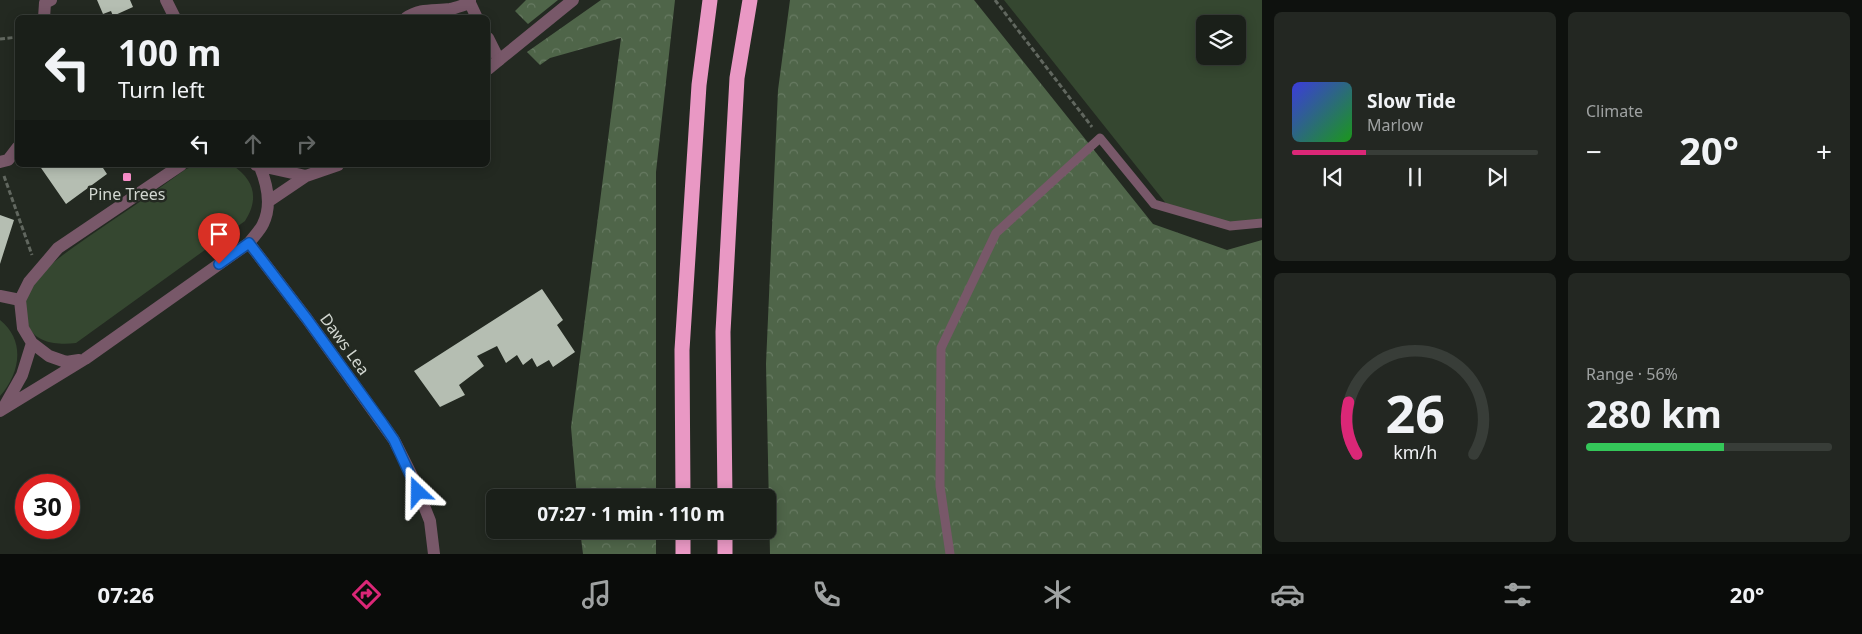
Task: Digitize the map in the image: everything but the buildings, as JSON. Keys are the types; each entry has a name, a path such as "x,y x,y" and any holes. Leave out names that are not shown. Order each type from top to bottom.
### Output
{"highway":[{"path":"682,489 682,350 698,85 710,0"},
{"path":"725,489 723,332 737,78 750,0"},
{"path":"683,539 683,554"},
{"path":"725,539 726,554"}],"street":[{"path":"44,15 45,3 51,0"},
{"path":"166,0 174,15"},
{"path":"490,67 573,0"},
{"path":"410,15 422,10 450,9 470,2 476,15"},
{"path":"490,42 499,60"},
{"path":"0,162 8,160 15,151"},
{"path":"85,359 66,362 49,356 32,344 22,328 20,300 29,282 58,248 178,167"},
{"path":"2,409 85,359 249,243 264,224 268,201 265,180 258,167"},
{"path":"263,167 306,176"},
{"path":"268,201 306,176 332,167"},
{"name":"Daws Lea","path":"249,243 323,341 394,440 413,478 430,521 434,554"},
{"path":"0,296 20,300"},
{"path":"2,409 22,375 32,344"}],"lane":[{"path":"950,554 940,486 941,348 996,233 1100,138 1154,204 1230,226 1262,223"}],"path":[{"path":"995,0 1100,138"},
{"path":"0,39 15,37"},
{"path":"3,175 38,271"}],"green space":[{"path":"526,0 558,0 528,24 515,11"},
{"path":"601,0 675,0 656,172 656,489 576,489 571,427 621,38 550,58 540,65 527,52"},
{"path":"790,0 974,0 1153,224 1227,250 1262,240 1262,554 770,554 770,539 776,539 776,489 769,489 766,364 778,90"},
{"path":"1004,0 1262,0 1262,224 1222,228 1168,206"},
{"path":"192,167 235,167 240,171 250,184 253,198 245,221 76,343 50,342 37,337 29,327 24,308 29,290 35,281 53,263 186,169"},
{"path":"0,320 14,338 17,347 17,357 12,377 0,396"},
{"path":"581,539 656,539 656,554 583,554"}],"place":[{"name":"Pine Trees","path":"127,177"}],"route":[{"path":"219,264 249,243 361,392 394,440 418,492"}]}
